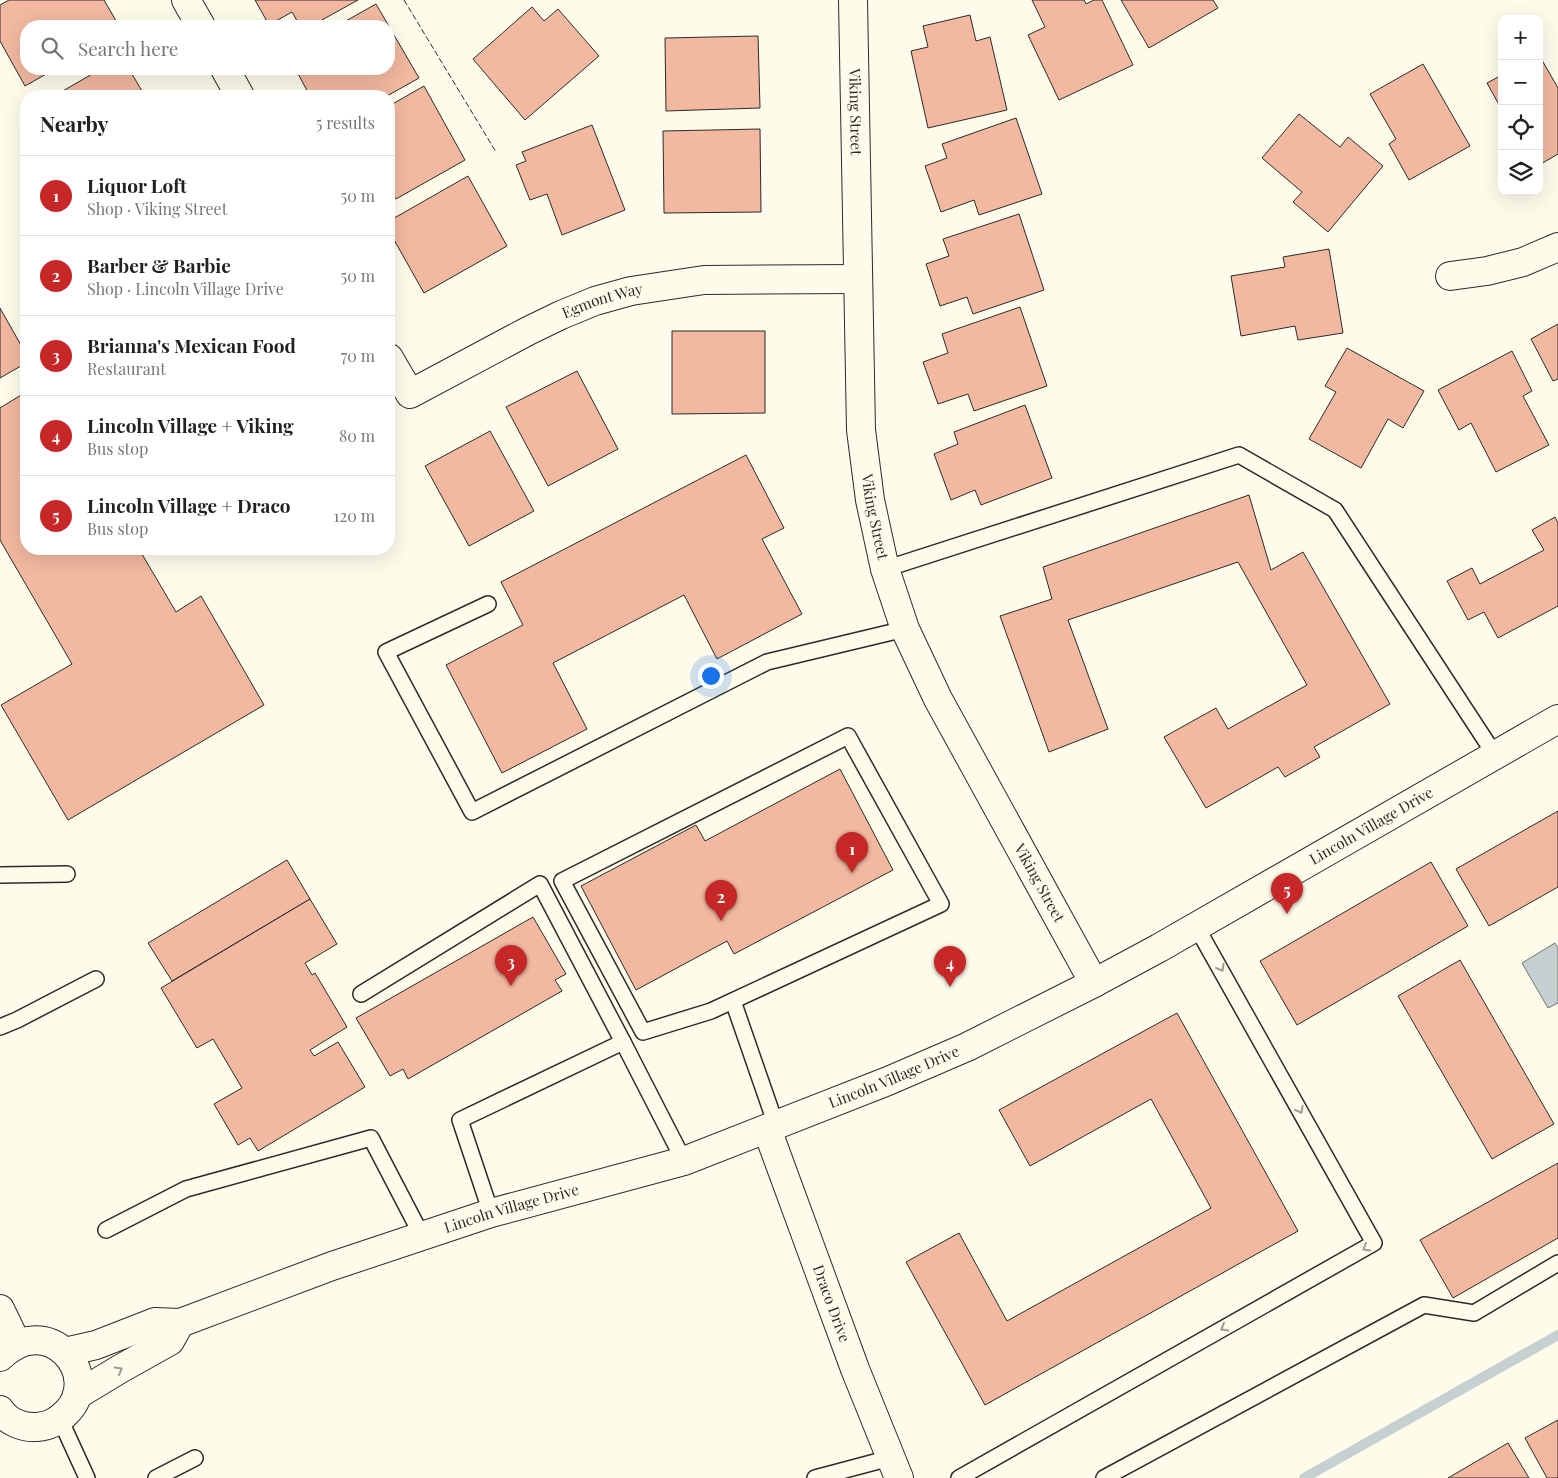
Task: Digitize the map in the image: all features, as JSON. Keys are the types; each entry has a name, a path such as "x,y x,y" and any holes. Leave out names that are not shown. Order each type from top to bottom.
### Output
{"street":[{"path":"186,0 198,20"},
{"name":"Viking Street","path":"853,0 861,430 870,500 885,569 905,629 938,699 1094,983"},
{"path":"228,75 237,90"},
{"path":"1450,276 1487,271 1523,262 1558,247"},
{"name":"Egmont Way","path":"395,368 410,394 561,315 595,301 631,291 704,280 858,279"},
{"name":"Lincoln Village Drive","path":"65,1352 96,1345 155,1322 180,1322 332,1266 491,1213 684,1160 888,1081 967,1047 1094,983 1558,719"},
{"name":"Draco Drive","path":"771,1127 855,1369 894,1468"},
{"path":"0,1309 9,1350 23,1341 38,1340 53,1344 65,1352 74,1365 78,1380 77,1395 70,1409 60,1419 46,1426 31,1428 3,1418"},
{"path":"77,1395 170,1341 180,1322"}],"lane":[{"path":"885,569 1239,455 1335,510 1495,755"},
{"path":"488,604 386,652 472,812 767,662 905,629"},
{"path":"848,736 942,904 733,1001 711,1011 643,1032 562,881 848,736"},
{"path":"0,875 67,874"},
{"path":"360,994 540,884 684,1160"},
{"path":"959,1478 1374,1243 1196,926"},
{"path":"0,1027 96,979"},
{"path":"733,1001 771,1127"},
{"path":"491,1213 460,1120 623,1042"},
{"path":"106,1230 186,1189 371,1138 422,1236"},
{"path":"1104,1478 1424,1305 1474,1313 1558,1263"},
{"path":"60,1419 87,1478"},
{"path":"156,1478 195,1458"},
{"path":"815,1478 894,1468"}],"shaded area":[{"path":"1555,943 1558,948 1558,1003 1548,1008 1522,963"}],"building":[{"path":"9,0 104,0 116,20 20,20 20,75 44,75 25,86 0,41 0,5"},
{"path":"255,0 358,0 322,20 297,20 292,12 278,20 266,20"},
{"path":"1032,0 1084,0 1086,4 1094,0 1102,0 1133,65 1059,100 1028,35 1045,27"},
{"path":"1121,0 1213,0 1218,8 1149,48"},
{"path":"376,4 385,20 348,20"},
{"path":"532,7 544,21 558,9 599,56 525,120 473,59"},
{"path":"970,15 976,41 990,37 1007,110 928,128 911,51 928,47 923,26"},
{"path":"395,36 419,78 395,92 307,90 299,75 395,75"},
{"path":"758,36 760,108 666,111 665,38"},
{"path":"1543,62 1558,88 1558,154 1543,163"},
{"path":"1423,64 1470,146 1409,180 1389,144 1396,139 1370,94"},
{"path":"91,75 133,75 141,90 64,90"},
{"path":"1498,77 1498,103 1487,83"},
{"path":"424,86 465,160 396,199 395,197 395,103"},
{"path":"1299,114 1340,147 1348,137 1383,166 1328,232 1293,202 1302,192 1262,158"},
{"path":"1016,118 1042,194 979,215 974,200 941,212 925,166 947,158 942,144"},
{"path":"592,125 625,210 562,235 547,194 530,200 516,165 526,161 522,152"},
{"path":"760,129 761,212 664,213 663,131"},
{"path":"468,176 507,246 424,293 395,242 395,218"},
{"path":"1019,214 1044,290 973,314 967,297 940,306 926,264 949,256 943,239"},
{"path":"1329,249 1343,333 1298,340 1295,326 1241,336 1231,276 1285,267 1283,257"},
{"path":"1020,307 1047,386 974,411 968,394 938,404 923,362 948,353 942,334"},
{"path":"0,308 20,343 20,366 0,378"},
{"path":"1558,324 1558,379 1553,381 1531,339"},
{"path":"672,331 765,331 765,413 672,414"},
{"path":"1347,348 1424,391 1403,428 1388,419 1361,468 1309,439 1336,392 1325,386"},
{"path":"1512,351 1532,391 1523,396 1549,445 1496,472 1471,423 1459,430 1438,390"},
{"path":"577,371 618,449 548,486 506,407"},
{"path":"20,396 20,555 143,555 176,612 201,596 264,705 68,820 1,705 72,664 0,540 0,408"},
{"path":"1025,405 1052,478 981,505 975,490 951,500 934,454 958,444 954,432"},
{"path":"490,431 534,511 469,546 425,466"},
{"path":"746,455 784,528 762,539 802,614 717,659 684,595 553,663 587,729 502,773 446,665 523,625 501,582"},
{"path":"1249,495 1271,570 1303,552 1390,704 1314,747 1320,757 1285,777 1278,767 1206,808 1164,737 1216,708 1228,729 1307,685 1238,562 1068,620 1108,729 1049,752 1000,616 1052,599 1043,567"},
{"path":"1555,517 1558,523 1558,606 1498,638 1484,612 1468,620 1447,581 1472,568 1480,584 1544,550 1532,530"},
{"path":"840,769 893,870 734,954 727,941 636,990 581,886 696,825 705,841"},
{"path":"1558,811 1558,887 1489,926 1456,869"},
{"path":"287,860 310,899 172,981 148,943"},
{"path":"1431,862 1468,926 1297,1025 1260,961"},
{"path":"310,899 337,944 305,963 312,975 315,973 347,1027 310,1050 314,1056 338,1042 365,1087 258,1151 250,1138 238,1145 214,1104 242,1088 213,1039 197,1048 161,988"},
{"path":"533,917 566,974 555,980 562,991 408,1079 403,1069 390,1076 356,1018"},
{"path":"1460,960 1554,1124 1492,1159 1398,996"},
{"path":"1177,1013 1298,1231 985,1405 906,1262 959,1233 1007,1321 1211,1208 1151,1099 1030,1166 999,1110"},
{"path":"1558,1163 1558,1238 1453,1298 1420,1240"},
{"path":"1558,1420 1558,1478 1547,1478 1525,1438"},
{"path":"1508,1443 1529,1478 1448,1478"}],"waterway":[{"path":"1304,1478 1558,1335"}],"fence":[{"path":"404,0 496,152"}],"place":[{"name":"Liquor Loft","path":"852,873"},
{"name":"Lincoln Village + Draco","path":"1287,914"},
{"name":"Barber & Barbie","path":"721,921"},
{"name":"Brianna's Mexican Food","path":"511,986"},
{"name":"Lincoln Village + Viking","path":"950,987"}]}
